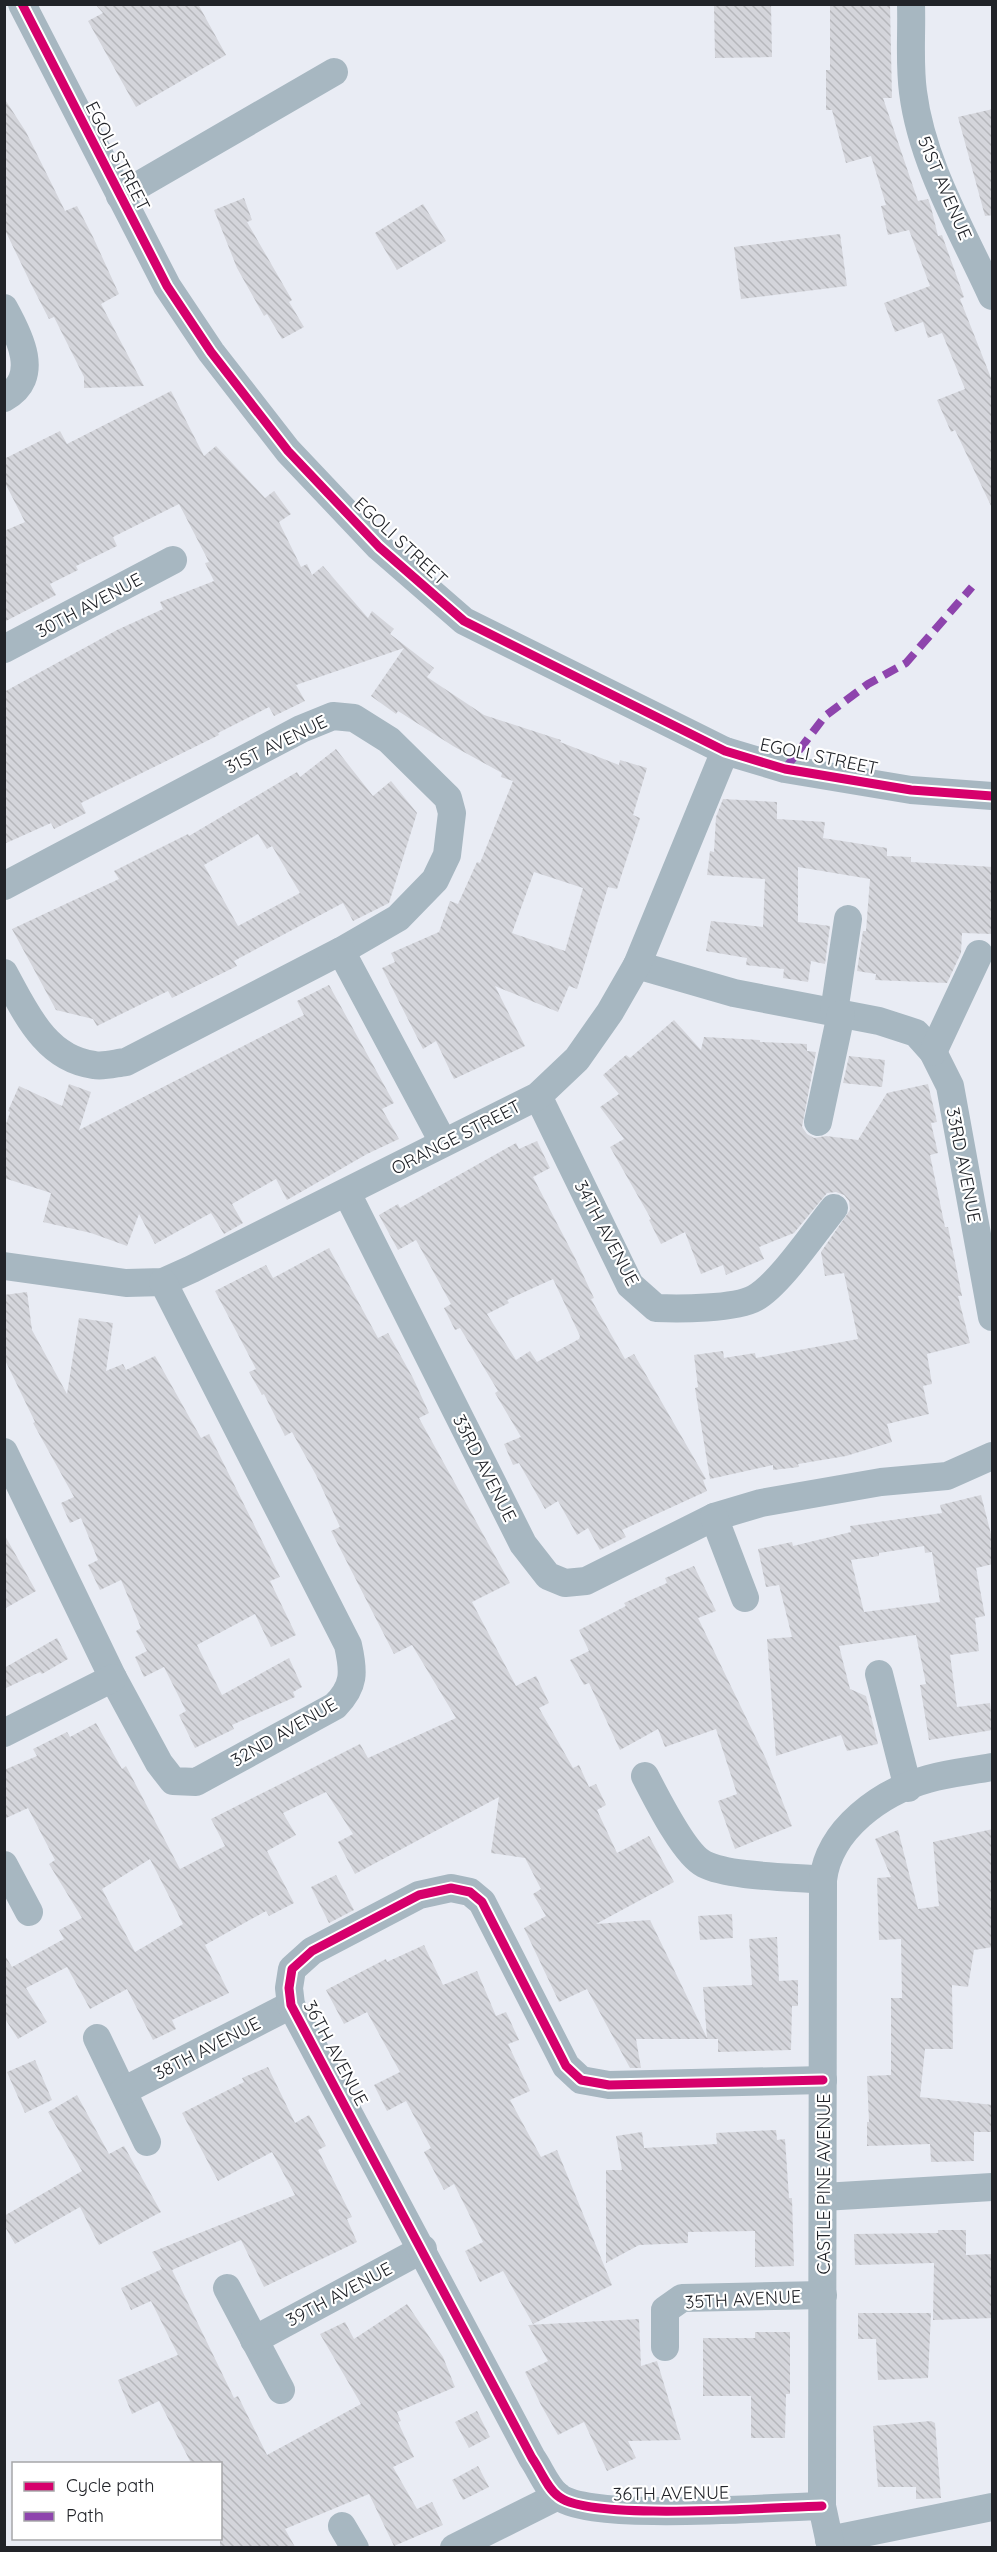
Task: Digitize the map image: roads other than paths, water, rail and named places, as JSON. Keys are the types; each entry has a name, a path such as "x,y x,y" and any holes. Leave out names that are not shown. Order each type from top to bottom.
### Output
{"street":[{"name":"EGOLI STREET","path":"22,4 167,286 211,352 288,451 378,547 464,621 725,752 785,768 911,790 993,795"},
{"name":"51ST AVENUE","path":"911,4 912,90 919,126 932,166 993,296"},
{"path":"120,195 334,72"},
{"path":"4,308 23,342 25,369 14,393 4,399"},
{"name":"30TH AVENUE","path":"4,649 172,560"},
{"name":"31ST AVENUE","path":"4,886 301,729 333,716 354,718 389,740 448,798 452,813 447,855 435,880 398,918 341,951 126,1062 94,1065 58,1053 32,1026 4,973"},
{"name":"ORANGE STREET","path":"4,1266 126,1283 163,1281 347,1193 538,1096 577,1059 610,1012 637,965 725,752"},
{"path":"818,1122 838,1013 848,919"},
{"path":"341,951 444,1142"},
{"path":"933,1052 979,954"},
{"name":"33RD AVENUE","path":"637,965 734,993 879,1021 916,1033 933,1052 950,1086 993,1317"},
{"name":"34TH AVENUE","path":"538,1096 630,1285 656,1308 693,1310 755,1299 773,1283 834,1208"},
{"name":"33RD AVENUE","path":"347,1193 523,1544 548,1576 565,1583 586,1581 714,1517 761,1503 881,1482 947,1476 991,1459 993,1456"},
{"name":"32ND AVENUE","path":"4,1452 113,1678 172,1781 195,1782 335,1706 348,1693 353,1666 348,1645 163,1281"},
{"path":"714,1517 745,1598"},
{"path":"879,1674 908,1788"},
{"path":"4,1733 113,1678"},
{"name":"CASTLE PINE AVENUE","path":"830,2544 822,2506 823,1880 825,1860 842,1834 862,1815 889,1795 927,1779 993,1767"},
{"path":"645,1776 676,1833 702,1864 725,1870 823,1880"},
{"path":"4,1865 29,1912"},
{"name":"36TH AVENUE","path":"822,2506 619,2512 580,2506 558,2496 532,2458 423,2248 291,2005 289,1988 292,1969 312,1951 419,1895 451,1888 470,1892 482,1902 566,2066 581,2080 609,2085 823,2080"},
{"name":"38TH AVENUE","path":"123,2091 291,2005"},
{"path":"97,2038 147,2142"},
{"path":"823,2197 993,2187"},
{"name":"39TH AVENUE","path":"254,2340 423,2248"},
{"path":"227,2288 281,2390"},
{"name":"35TH AVENUE","path":"665,2347 665,2310 682,2298 823,2295"},
{"path":"454,2547 558,2496"},
{"path":"830,2544 993,2507"}]}
